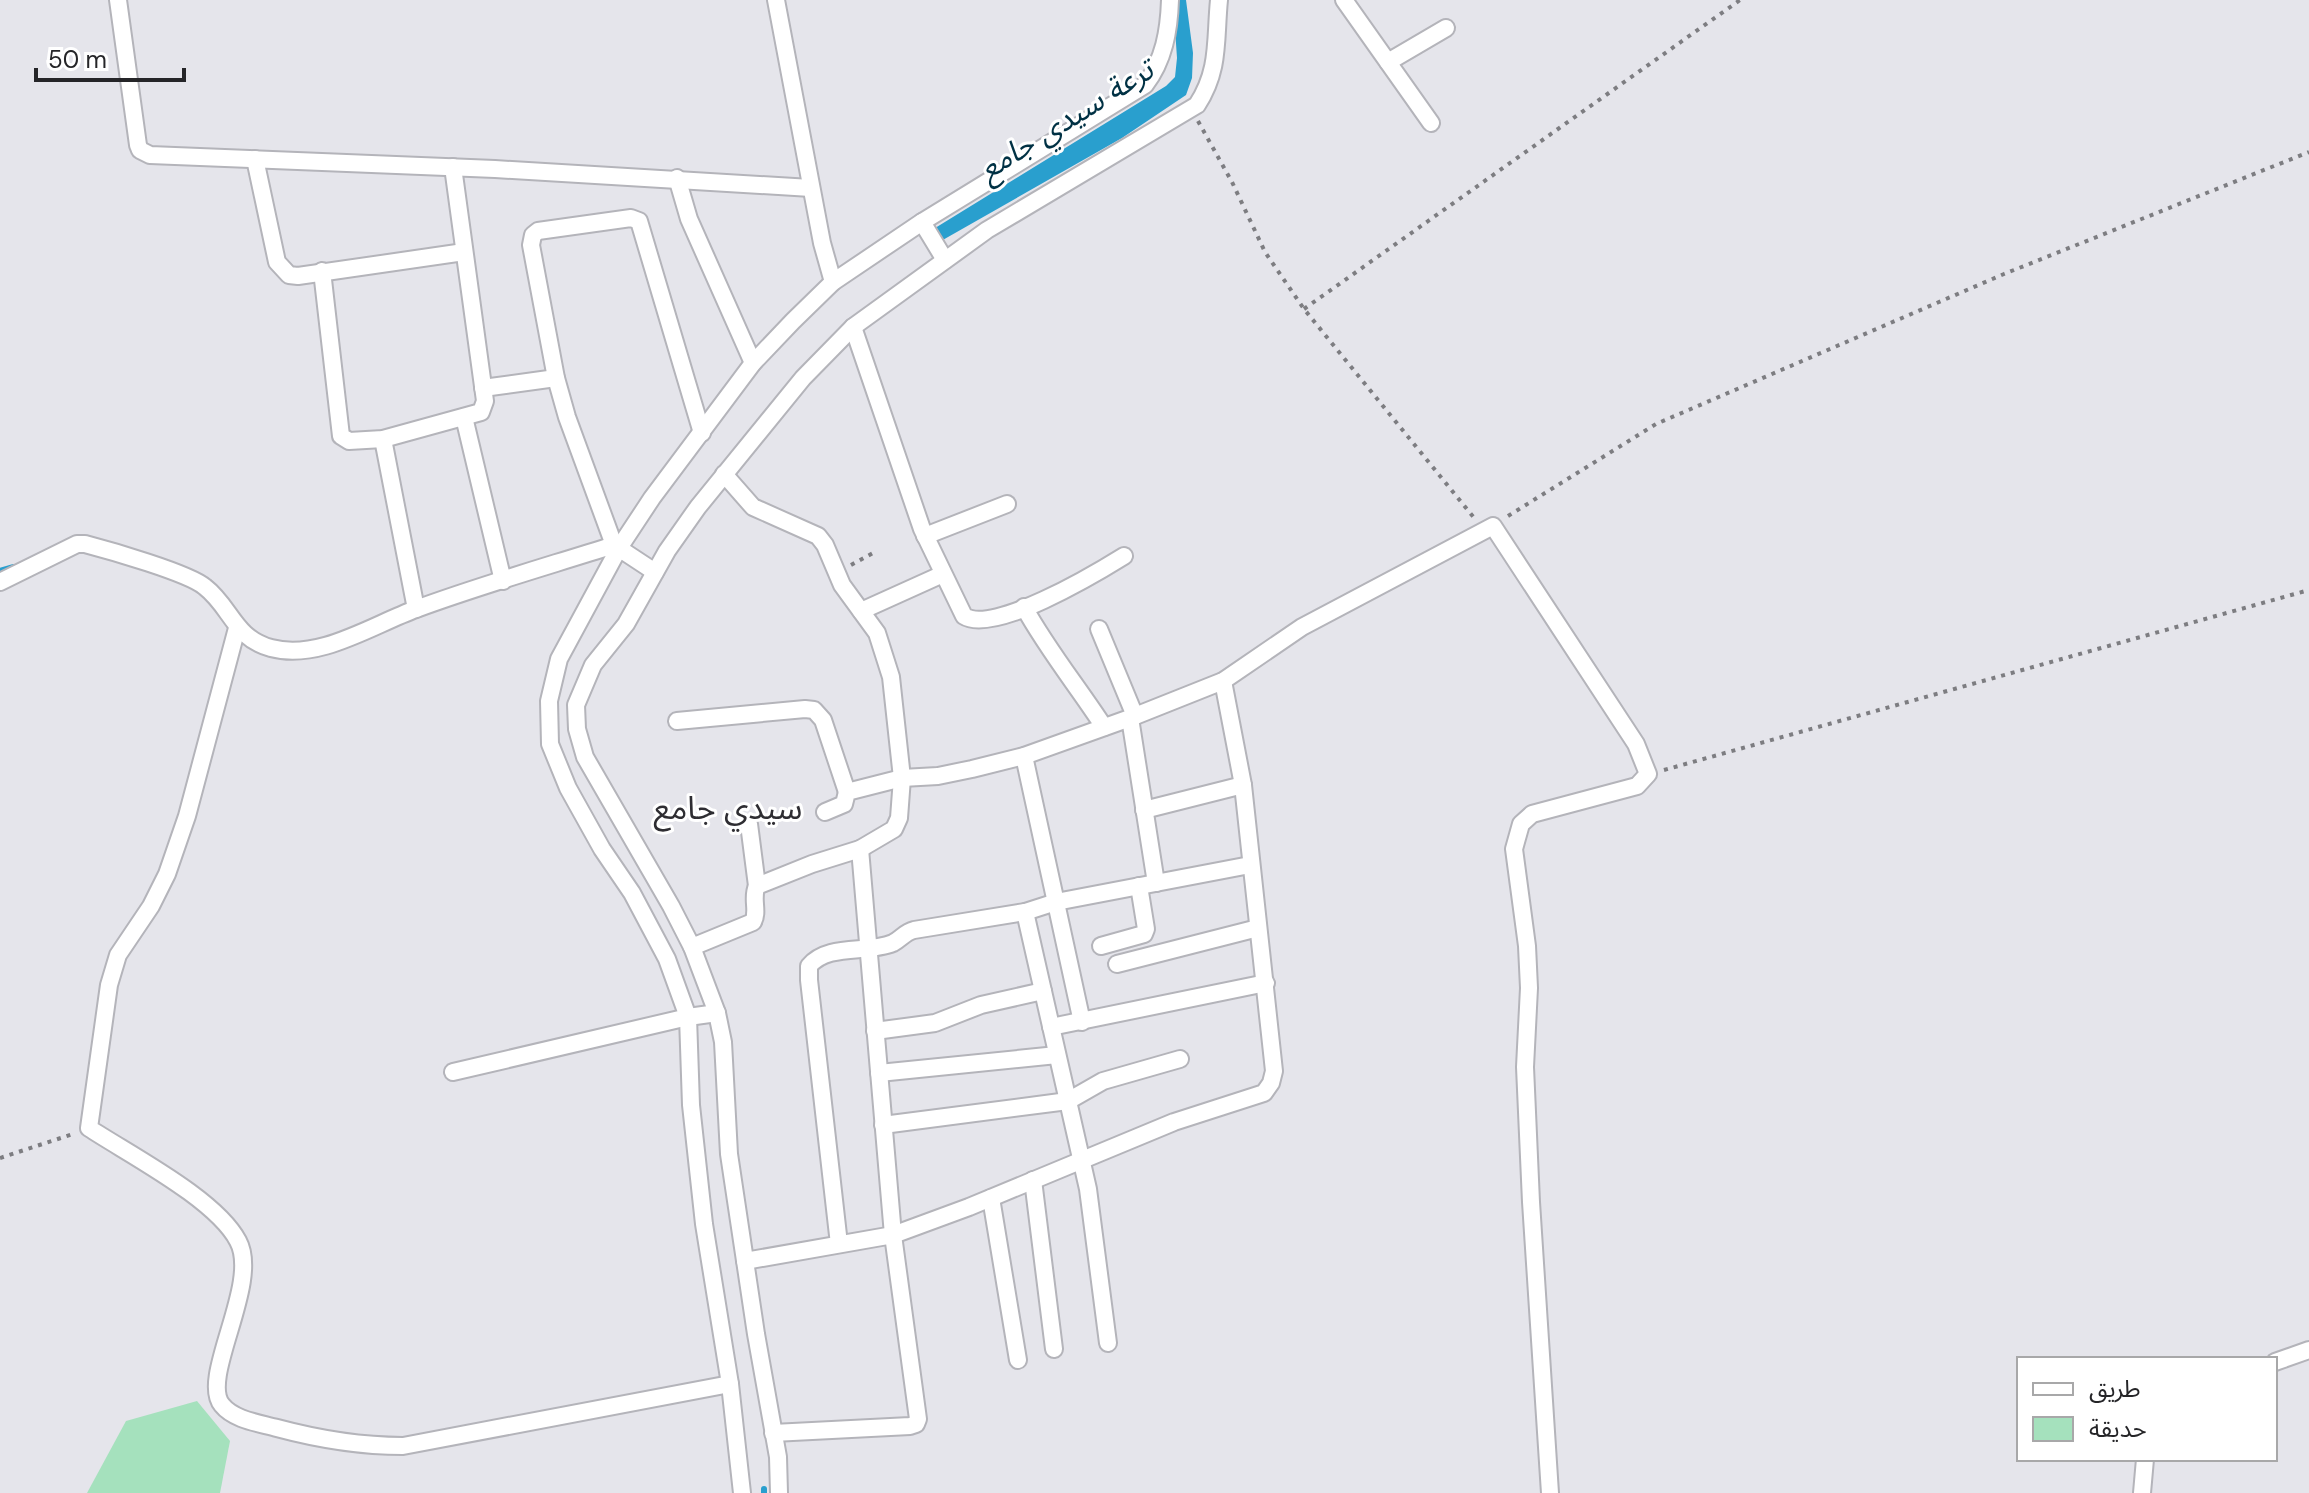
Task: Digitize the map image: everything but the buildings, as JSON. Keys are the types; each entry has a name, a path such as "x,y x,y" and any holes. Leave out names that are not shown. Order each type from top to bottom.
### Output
{"street":[{"path":"118,0 140,150 150,155 677,178 811,188"},
{"path":"776,0 811,188 833,282"},
{"path":"742,1493 730,1384 704,1224 691,1105 688,1017 667,959 632,893 602,849 568,788 550,744 549,701 559,659 616,547 753,363 833,282 922,222 1145,85 1158,64 1165,43 1170,0"},
{"path":"779,1493 778,1457 729,1154 723,1042 717,1013 692,947 671,906 585,757 577,729 576,705 593,665 626,624 667,551 724,474 803,378 853,327 987,230 1197,105 1214,70 1219,0"},
{"path":"1352,3 1431,123"},
{"path":"1388,62 1446,28"},
{"path":"255,159 277,262 289,275 464,252"},
{"path":"322,271 341,436 349,441 383,439 481,412 485,401 453,167"},
{"path":"677,178 689,219 753,363"},
{"path":"655,572 616,547 567,417 556,378 531,245 533,235 538,231 635,219 641,225 702,433"},
{"path":"922,222 945,260"},
{"path":"853,327 925,536 964,616 970,620 984,621 1024,607 1082,582 1124,556"},
{"path":"483,388 556,378"},
{"path":"464,417 503,581"},
{"path":"383,439 416,609"},
{"path":"724,474 753,507 818,536 842,585 877,633 891,677 902,778 899,818 894,829 860,849 757,886"},
{"path":"925,536 1007,504"},
{"path":"847,792 902,778 938,776 1024,756 1223,681 1302,627 1489,528 1636,744 1648,774 1637,786 1532,814 1521,824 1514,849 1527,946 1526,1097 1550,1493"},
{"path":"0,582 77,544 85,544 206,587 237,628 270,648 306,649 330,644 416,609 616,547"},
{"path":"861,611 943,574"},
{"path":"1024,607 1043,641 1055,653 1104,727"},
{"path":"237,628 187,816 167,874 151,906 118,955 112,975 89,1128 193,1196 228,1225 239,1243 244,1257 242,1285 216,1385 220,1404 230,1413 293,1432 368,1446 403,1446 730,1384"},
{"path":"1099,629 1132,717 1144,810 1148,885 1144,934 1101,946"},
{"path":"745,1261 893,1235 1174,1122 1264,1093 1274,1071 1266,983 1243,785 1223,681"},
{"path":"677,721 814,710 823,720 847,792 844,804 825,812"},
{"path":"1024,756 1082,1022"},
{"path":"1144,810 1243,785"},
{"path":"692,947 753,922 757,886 749,824"},
{"path":"773,1433 916,1424 916,1389 893,1235 860,849"},
{"path":"839,1244 809,966 814,960 832,953 893,942 914,930 1025,912 1056,902 1250,865"},
{"path":"1025,912 1082,1160 1108,1343"},
{"path":"1117,964 1258,928"},
{"path":"1051,1027 1266,983"},
{"path":"875,1031 935,1023 981,1005 1043,991"},
{"path":"453,1072 688,1017 717,1013"},
{"path":"879,1073 1057,1055"},
{"path":"883,1125 1068,1101 1103,1081 1180,1059"},
{"path":"1033,1180 1054,1349"},
{"path":"991,1198 1018,1360"},
{"path":"2277,1361 2309,1350"},
{"path":"2142,1493 2145,1461"}],"path":[{"path":"1304,309 1740,0"},
{"path":"1191,109 1232,182 1265,252 1304,309 1489,528 1656,424 2004,274 2309,152"},
{"path":"837,573 873,553"},
{"path":"1648,774 2309,590"},
{"path":"0,1158 89,1128"}],"green space":[{"path":"197,1401 230,1441 220,1493 87,1493 126,1421"}],"water":[{"path":"1173,0 1186,0 1193,53 1192,78 1186,95 1122,138 941,241 927,233 1166,86 1175,77 1177,58"}],"waterway":[{"path":"0,571 13,567"}],"district":[{"name":"سيدي جامع","path":"728,808"}],"water label":[{"name":"ترعة سيدي جامع","path":"1066,119"}]}
